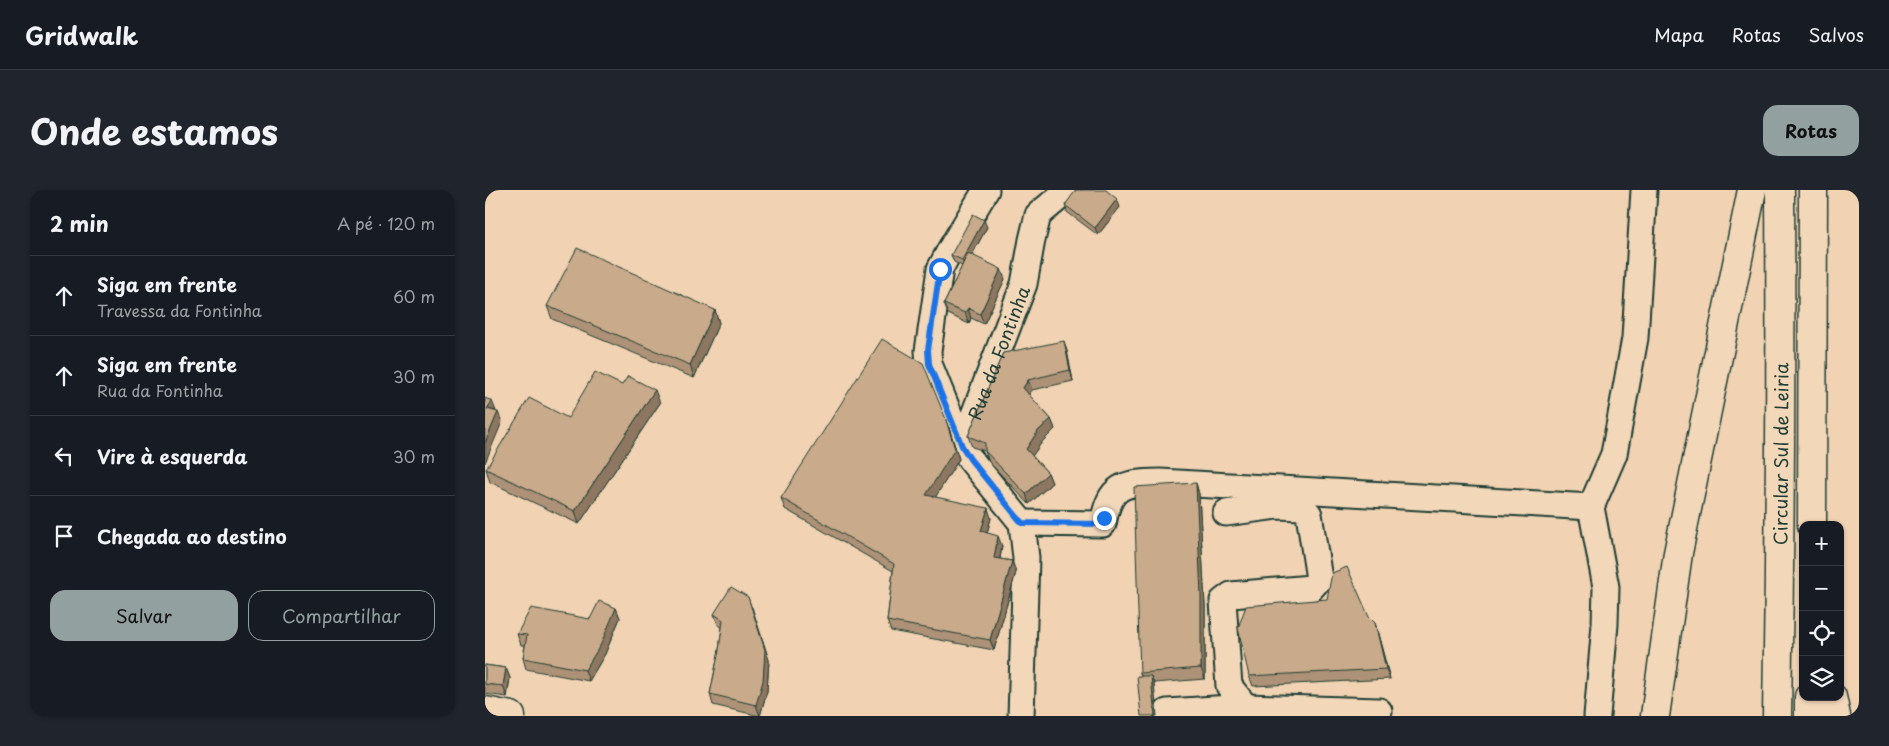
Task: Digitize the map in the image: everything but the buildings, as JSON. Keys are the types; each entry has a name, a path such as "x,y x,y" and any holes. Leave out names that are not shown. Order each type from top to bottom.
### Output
{"main road":[{"path":"1655,716 1678,553 1752,190"},
{"name":"Circular Sul de Leiria","path":"1777,716 1780,502 1780,190"},
{"path":"1812,521 1813,190"},
{"path":"1809,701 1809,716"},
{"path":"1833,701 1836,716"},
{"path":"485,711 511,716"}],"street":[{"path":"986,190 940,269 928,350 929,364 962,446 970,459 1022,523 1026,558 1021,716"},
{"name":"Rua da Fontinha","path":"962,446 1024,284 1038,215 1068,190"},
{"path":"1597,716 1605,624 1606,587 1591,507 1614,454 1632,356 1635,338 1644,190"},
{"path":"1022,523 1103,524 1107,508 1115,492 1124,486 1136,482 1591,507"},
{"path":"1226,513 1277,506 1302,507 1309,514 1319,579 1311,588 1231,595 1223,601 1229,686 1250,711"},
{"path":"1167,712 1379,712"}],"route":[{"path":"940,269 928,350 929,364 962,446 970,459 1022,523 1103,524 1104,518"}]}
